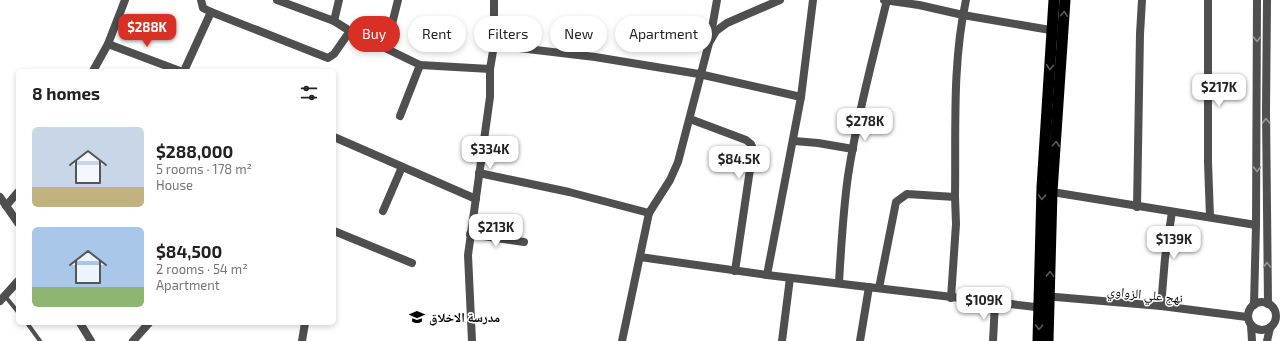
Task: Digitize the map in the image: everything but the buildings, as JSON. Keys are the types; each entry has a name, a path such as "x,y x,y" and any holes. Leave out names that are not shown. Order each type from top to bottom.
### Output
{"highway":[{"path":"1038,341 1044,308 1052,192 1058,31 1054,0"},
{"path":"1045,296 1042,187 1058,31 1065,0"},
{"path":"1044,308 1048,341"}],"street":[{"path":"94,69 108,44 124,0"},
{"path":"201,0 203,8 211,12 328,58 334,54 348,34"},
{"path":"277,0 334,21 348,30"},
{"path":"334,21 338,0"},
{"path":"394,16 398,0"},
{"path":"494,0 494,16"},
{"path":"712,27 717,0"},
{"path":"712,38 716,31 727,23 780,0"},
{"path":"767,275 779,205 794,141 813,0"},
{"path":"839,283 843,215 853,150 886,0 1058,31"},
{"path":"951,298 956,224 957,83 963,15 966,0"},
{"path":"1137,207 1142,0"},
{"path":"1208,0 1208,162 1210,217"},
{"path":"1254,305 1256,225 1257,0"},
{"path":"1268,0 1266,111 1268,304"},
{"path":"185,69 211,12"},
{"path":"108,44 175,69"},
{"path":"542,51 595,57 699,74 801,97"},
{"path":"394,52 420,64 490,69"},
{"path":"472,341 468,279 470,234 490,103 490,69 493,52"},
{"path":"622,341 649,212 670,180 678,162 690,119 699,74 706,52"},
{"path":"400,116 420,64"},
{"path":"690,119 746,140 751,144 753,149 735,271"},
{"path":"336,138 476,199"},
{"path":"794,141 818,143 853,150"},
{"path":"382,211 402,167"},
{"path":"479,173 568,192 649,212"},
{"path":"1052,192 1137,207 1256,225"},
{"path":"6,206 16,194"},
{"path":"879,288 896,202 907,194 955,196"},
{"path":"0,197 16,219"},
{"path":"1160,306 1172,212"},
{"path":"336,232 412,264"},
{"path":"470,234 524,242"},
{"path":"640,257 790,278 1044,308"},
{"path":"782,341 790,278"},
{"path":"3,298 16,283"},
{"path":"860,341 869,287"},
{"name":"نهج علي الزواوي","path":"1045,296 1160,306 1249,322"},
{"path":"1252,341 1249,310 1254,305 1264,302 1272,306 1279,314 1270,328 1267,341"},
{"path":"992,341 995,303"},
{"path":"1249,322 1260,330 1270,328"},
{"path":"81,325 91,341"},
{"path":"133,341 146,325"},
{"path":"302,341 305,325"}],"lane":[{"path":"3,298 16,310"},
{"path":"28,325 40,341"}],"place":[{"name":"مدرسة الاخلاق","path":"417,317"}]}
